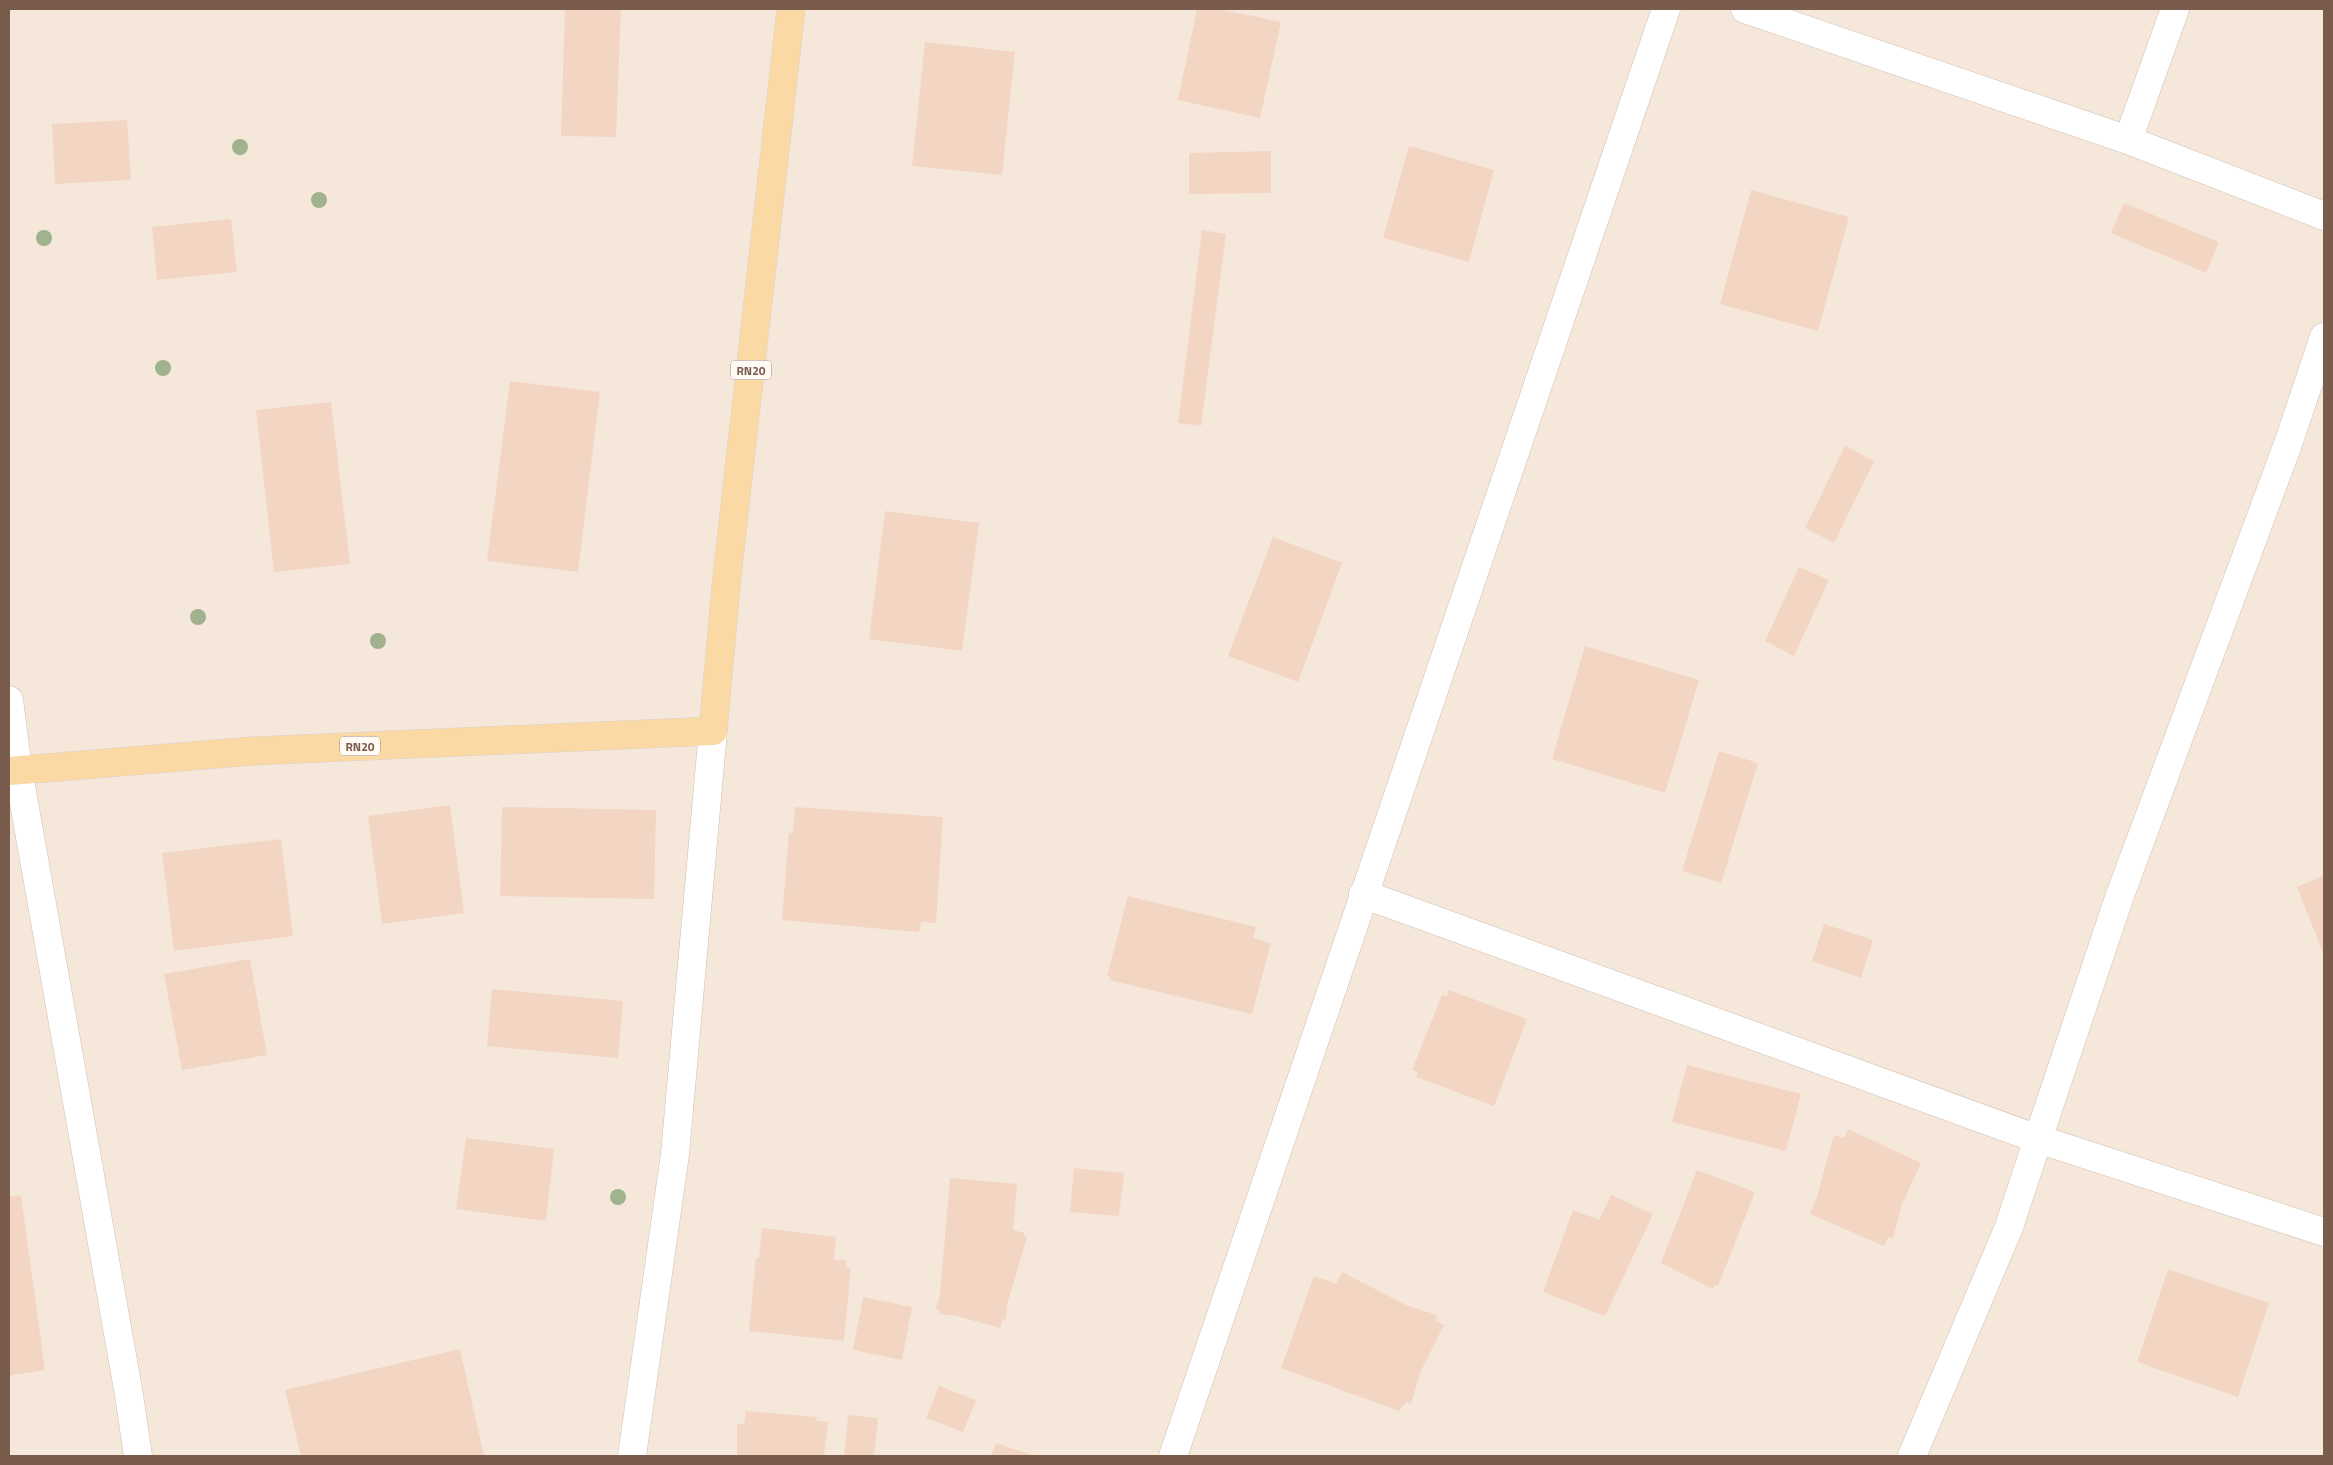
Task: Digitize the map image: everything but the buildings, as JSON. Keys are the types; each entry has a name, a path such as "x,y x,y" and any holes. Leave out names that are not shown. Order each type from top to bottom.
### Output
{"main road":[{"name":"RN20","path":"13,770 253,751 713,731 727,576 791,9"}],"street":[{"path":"1173,1456 1666,9"},
{"path":"1745,9 2128,140 2324,216"},
{"path":"2128,140 2175,9"},
{"path":"1912,1456 2009,1227 2119,898 2284,454 2324,337"},
{"path":"9,700 13,770 129,1395 138,1456"},
{"path":"632,1456 675,1154 713,731"},
{"path":"1363,894 2038,1139 2324,1232"}],"shaded area":[{"path":"9,9 2324,9 2324,1456 9,1456"}]}
